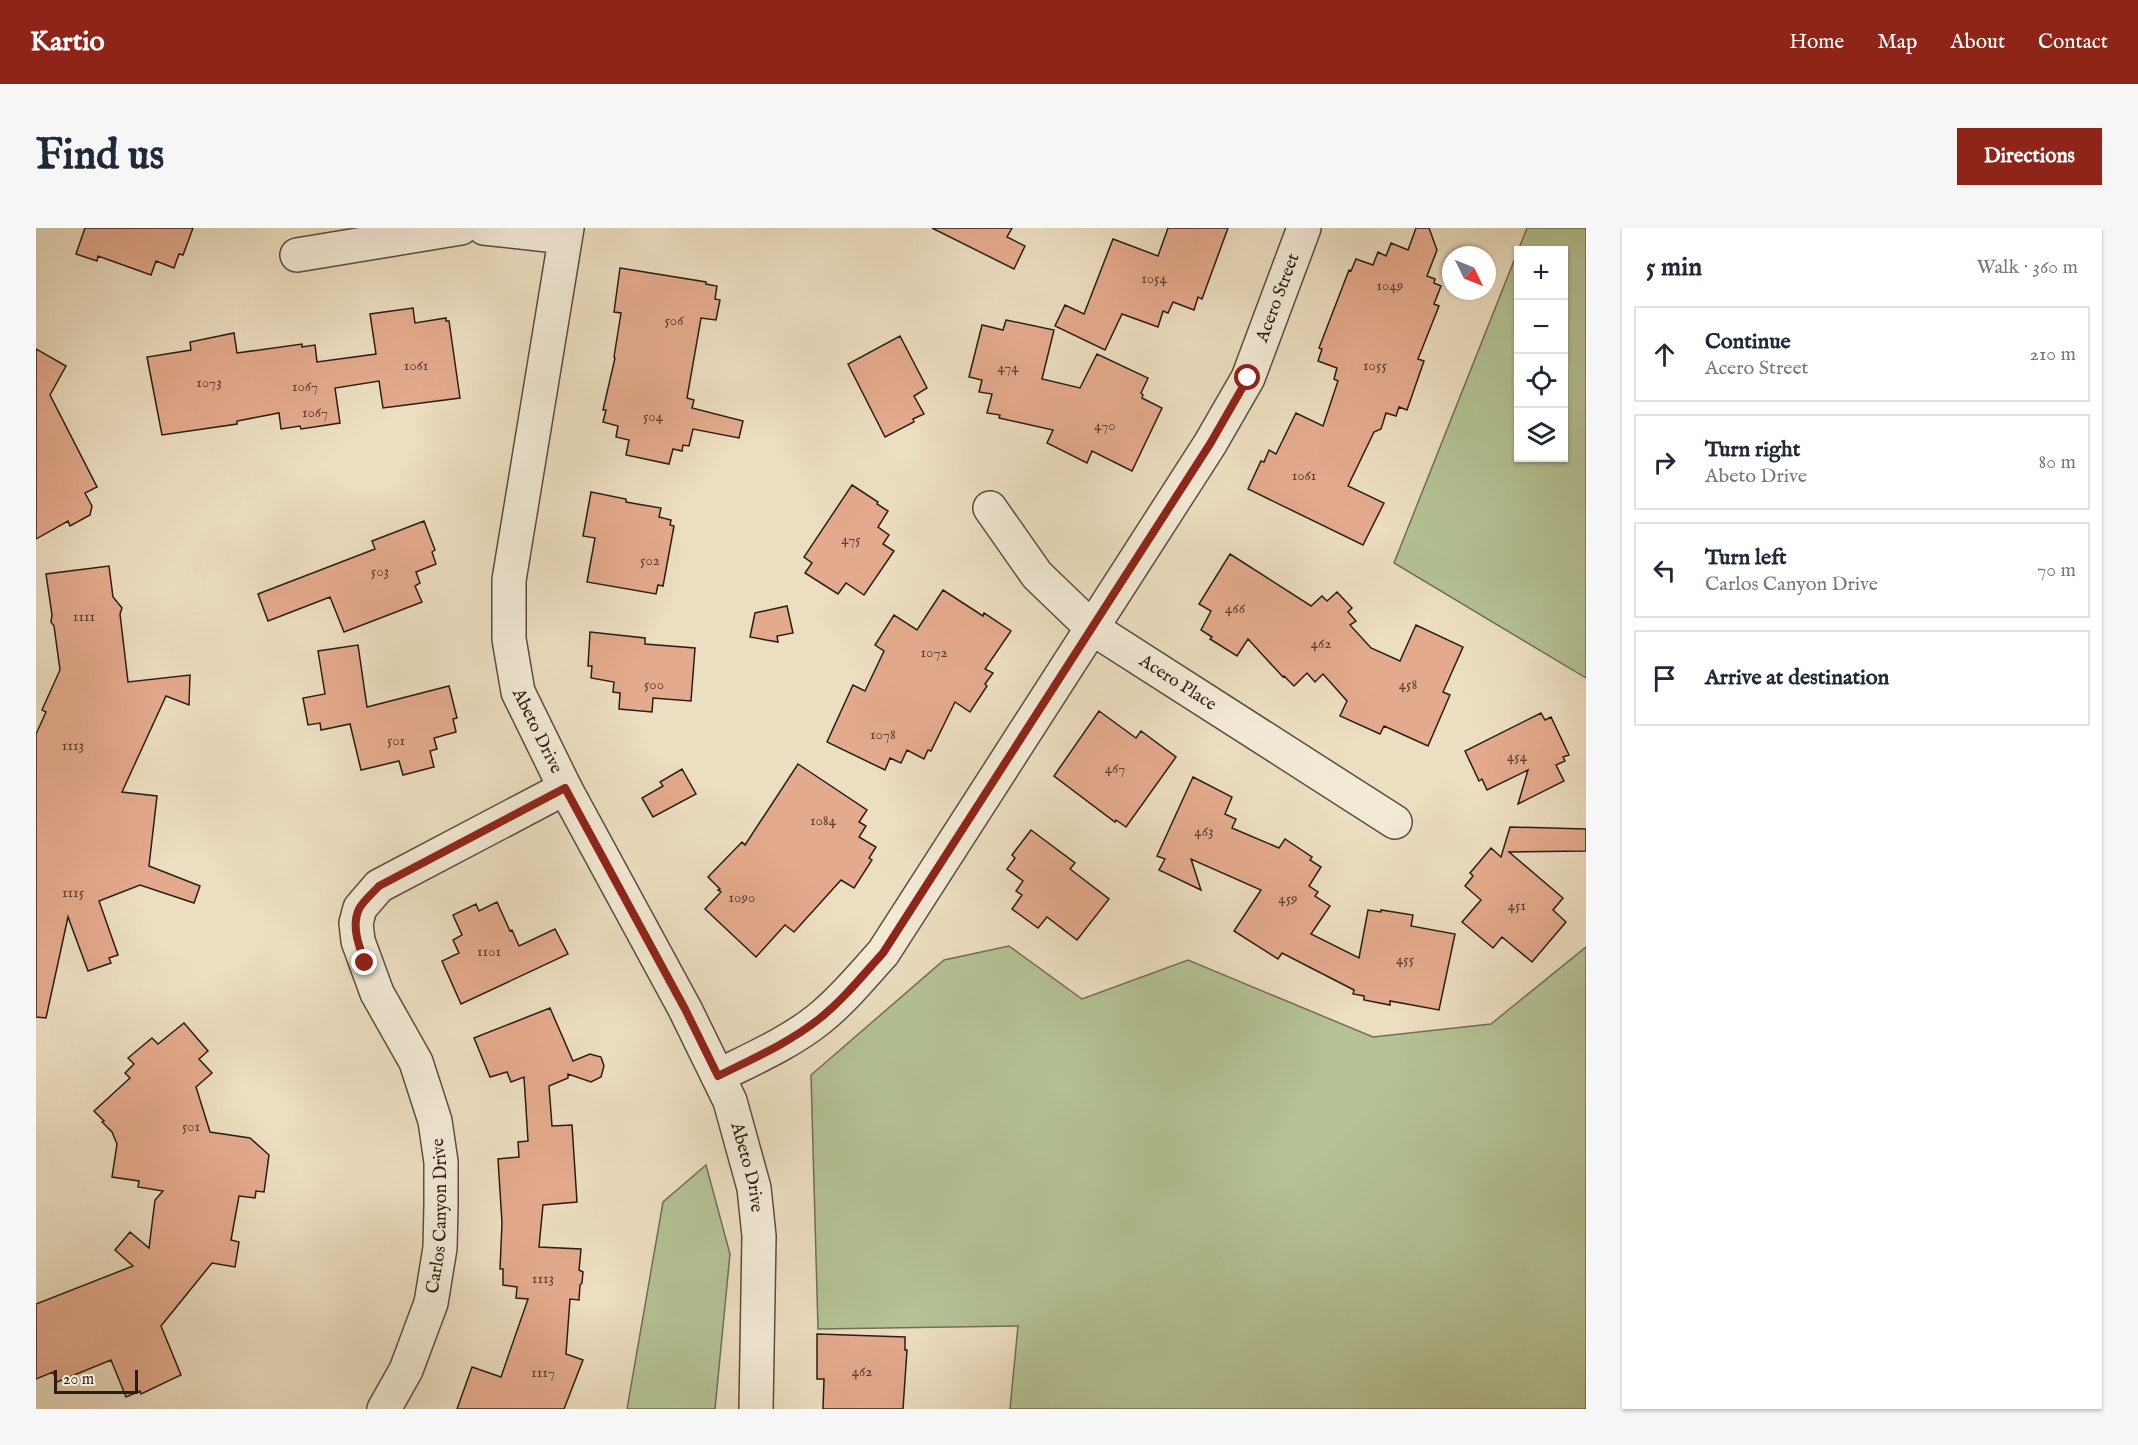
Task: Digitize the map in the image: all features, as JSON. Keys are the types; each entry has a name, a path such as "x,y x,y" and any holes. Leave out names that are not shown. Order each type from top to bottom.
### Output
{"street":[{"path":"297,255 461,228"},
{"path":"484,228 566,232"},
{"name":"Acero Street","path":"718,1076 790,1039 818,1020 847,995 883,953 1210,444 1248,378 1304,228"},
{"name":"Abeto Drive","path":"566,232 509,580 509,639 519,692 565,788 685,1009 730,1101 754,1188 759,1236 756,1409"},
{"name":"Acero Place","path":"990,508 1037,575 1092,628 1395,822"},
{"name":"Carlos Canyon Drive","path":"384,1409 406,1370 431,1303 440,1248 441,1162 435,1121 416,1062 377,993 358,941 356,923 360,909 379,886 565,788"}],"green space":[{"path":"1527,228 1586,228 1586,678 1394,563 1514,261 1514,462 1568,462 1568,246 1520,246"},
{"path":"1009,946 1082,999 1188,960 1373,1037 1491,1024 1586,947 1586,1409 1010,1409 1018,1326 818,1329 811,1075 944,960"},
{"path":"706,1165 730,1254 715,1409 627,1409 663,1202"}],"building":[{"path":"85,228 193,228 183,255 179,254 174,268 156,261 151,275 98,256 97,261 76,254"},
{"path":"932,228 1012,228 1007,237 1025,246 1014,269"},
{"path":"1168,228 1228,228 1202,299 1198,297 1194,310 1173,302 1168,313 1163,311 1158,327 1122,314 1105,350 1055,326 1065,305 1084,314 1113,239 1158,256"},
{"path":"1416,228 1429,228 1437,250 1427,276 1435,279 1434,283 1441,286 1434,304 1439,306 1418,359 1424,361 1407,410 1399,407 1396,416 1386,413 1381,429 1374,432 1348,486 1384,503 1363,545 1248,489 1261,461 1264,462 1269,450 1276,454 1296,413 1323,426 1338,381 1334,379 1337,368 1318,361 1322,349 1319,348 1349,270 1351,271 1356,259 1373,265 1378,252 1386,256 1391,243 1408,250"},
{"path":"620,268 706,282 706,284 717,286 715,299 720,300 716,320 701,318 687,398 694,400 692,408 743,421 739,438 693,429 689,446 683,445 682,451 673,449 669,464 626,455 629,440 616,437 618,426 603,422 606,410 603,410 615,358 621,313 614,312"},
{"path":"413,308 415,323 446,318 446,321 449,321 460,398 383,408 379,381 335,388 340,423 301,429 300,426 281,429 279,413 237,421 237,424 162,435 147,357 191,350 190,342 234,333 237,353 302,344 302,347 315,345 317,362 376,354 370,314"},
{"path":"1006,320 1054,330 1042,379 1080,388 1097,354 1148,378 1141,393 1142,398 1162,408 1132,471 1092,451 1087,463 1047,443 1053,430 999,418 1000,415 987,413 992,394 979,392 982,380 969,377 982,325 1003,330"},
{"path":"900,336 927,388 914,396 924,414 913,419 914,422 885,437 848,364"},
{"path":"36,349 66,366 50,395 97,487 85,493 92,506 90,515 70,526 68,521 36,539"},
{"path":"852,485 888,511 878,527 889,535 883,544 894,551 864,595 846,583 838,594 805,573 812,563 804,557"},
{"path":"591,492 626,499 626,502 661,508 659,517 671,520 670,525 674,526 663,586 658,585 656,594 587,582 595,538 583,536"},
{"path":"424,521 435,550 432,552 436,564 416,572 420,583 415,586 422,602 344,632 330,597 268,621 258,594 375,549 372,541"},
{"path":"1230,554 1311,606 1322,596 1327,601 1337,592 1352,608 1348,612 1356,621 1350,625 1371,648 1400,661 1416,625 1463,647 1443,692 1450,695 1428,746 1384,726 1380,734 1340,716 1347,701 1323,674 1315,682 1307,673 1294,686 1248,639 1237,656 1210,639 1212,637 1201,630 1211,611 1199,604"},
{"path":"109,566 113,597 122,608 120,614 128,682 190,675 189,705 166,696 122,792 157,796 149,866 200,886 194,903 140,885 99,901 118,955 109,958 111,963 88,971 68,917 46,1018 36,1017 36,734 46,712 42,710 60,670 54,626 51,622 46,574"},
{"path":"943,590 1011,631 985,669 993,673 970,712 955,702 931,751 928,750 924,759 907,750 901,763 890,758 885,770 827,742 853,685 865,691 884,651 875,645 894,615 917,630"},
{"path":"787,606 793,633 777,636 778,642 750,637 755,613"},
{"path":"590,632 645,638 645,644 695,648 691,701 653,698 652,712 619,709 620,693 613,692 614,682 591,678 592,666 588,666"},
{"path":"358,645 367,707 449,686 457,718 453,719 456,732 434,738 437,749 430,751 434,767 403,775 399,761 361,770 350,724 321,730 320,723 308,725 303,698 325,694 318,651"},
{"path":"1099,711 1136,738 1141,731 1176,757 1126,827 1116,820 1115,822 1054,776"},
{"path":"1541,713 1545,720 1551,717 1569,755 1563,757 1565,761 1556,765 1564,781 1518,804 1528,770 1487,790 1482,779 1479,781 1465,751"},
{"path":"798,764 867,810 859,822 866,826 859,837 876,847 869,858 872,860 854,888 841,880 794,932 785,925 756,957 705,909 721,892 708,877 742,842 745,845"},
{"path":"682,769 696,794 653,817 642,798 663,786 660,782"},
{"path":"1193,777 1232,797 1225,814 1236,819 1232,828 1279,848 1285,839 1312,857 1310,860 1321,867 1309,886 1318,892 1315,896 1330,906 1311,934 1359,958 1368,910 1381,912 1381,910 1413,915 1411,926 1455,934 1439,1010 1390,1001 1390,1005 1364,1000 1364,996 1353,994 1354,990 1282,953 1278,959 1234,931 1261,890 1191,859 1201,890 1159,870 1165,859 1157,856"},
{"path":"1510,827 1586,829 1586,851 1509,852 1563,898 1553,910 1566,922 1532,962 1502,937 1493,948 1462,922 1481,900 1465,886 1473,876 1470,873 1491,848 1501,857"},
{"path":"1031,830 1075,863 1070,869 1109,899 1077,940 1047,917 1038,928 1012,909 1022,895 1016,891 1023,881 1007,869 1015,858 1012,855"},
{"path":"497,902 519,946 555,929 568,954 461,1004 442,961 459,953 453,940 462,935 453,915 476,904 479,911"},
{"path":"550,1008 573,1061 590,1054 601,1057 604,1066 601,1077 591,1082 568,1074 568,1078 549,1086 552,1126 572,1125 577,1202 543,1205 539,1247 581,1249 579,1270 583,1272 582,1283 579,1300 570,1299 566,1354 583,1360 564,1409 457,1409 472,1367 501,1377 528,1299 516,1298 517,1287 503,1285 503,1269 500,1269 502,1223 498,1159 519,1157 518,1142 528,1141 524,1077 511,1082 507,1072 490,1077 474,1038"},
{"path":"184,1023 208,1051 199,1059 212,1073 196,1087 210,1132 250,1138 269,1155 264,1192 256,1191 255,1198 239,1196 231,1240 239,1242 235,1267 212,1263 161,1326 181,1375 141,1394 140,1391 126,1397 111,1360 57,1382 53,1372 36,1379 36,1304 133,1266 115,1250 130,1232 149,1248 155,1200 163,1191 138,1187 139,1181 112,1177 117,1144 112,1132 94,1111 130,1078 125,1073 134,1064 128,1058 152,1038 158,1044"},
{"path":"817,1334 905,1337 905,1350 907,1350 903,1409 823,1409 824,1379 817,1379"}],"route":[{"path":"365,963 358,941 356,923 360,909 379,886 425,864 565,788 685,1009 718,1076 790,1039 818,1020 847,995 883,953 1210,444 1248,378"}]}
